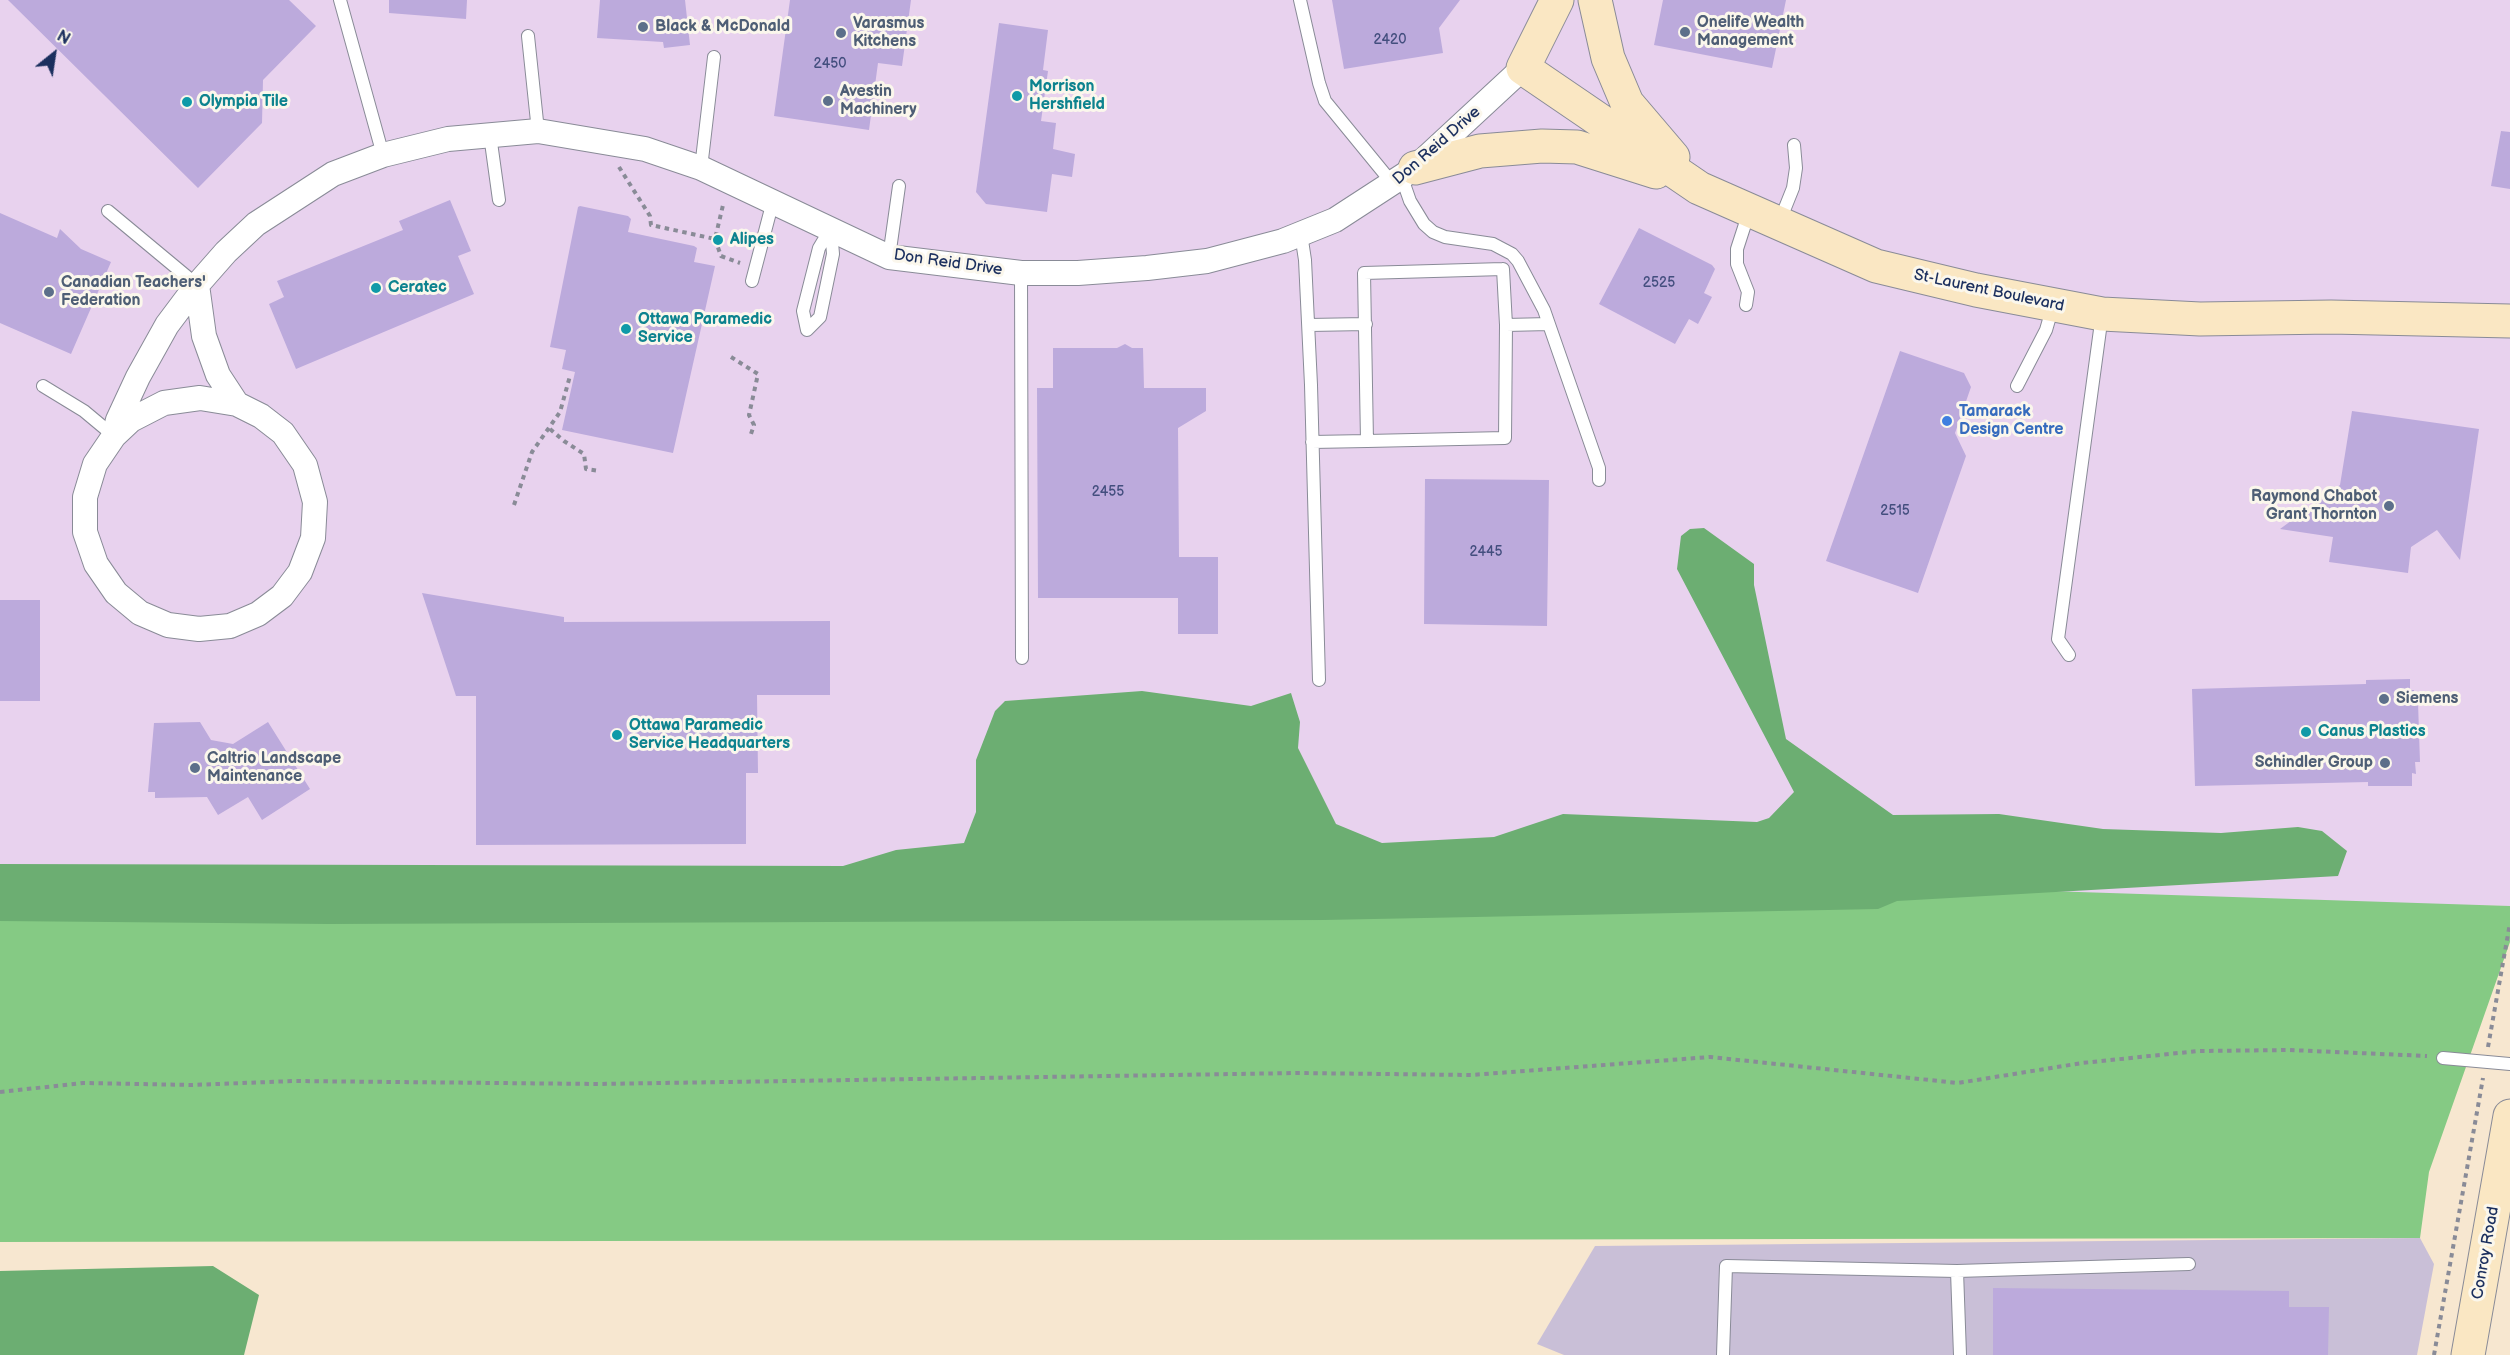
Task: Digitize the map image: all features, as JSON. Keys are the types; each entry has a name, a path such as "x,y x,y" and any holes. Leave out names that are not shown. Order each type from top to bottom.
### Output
{"street":[{"name":"Don Reid Drive","path":"114,436 118,420 138,377 167,324 226,252 272,214 333,174 383,155 448,139 538,131 645,149 701,168 889,257 1020,273 1078,273 1207,261 1283,241 1335,220 1404,177 1522,68 1557,0"},
{"path":"1595,0 1608,57 1627,103 1699,188"},
{"name":"St-Laurent Boulevard","path":"1522,68 1699,188 1876,266 1976,290 2102,314 2200,319 2331,317 2510,321"},
{"path":"1404,177 1480,151 1542,146 1577,147 1699,188"},
{"name":"Don Reid Drive","path":"197,285 204,336 218,375 237,404"},
{"name":"Don Reid Drive","path":"200,398 237,404 261,416 283,433 305,465 315,501 313,538 300,572 282,596 258,614 230,626 199,629 168,625 140,612 116,593 96,564 85,532 85,497 95,464 114,436 131,420 164,404 200,398"},
{"name":"Conroy Road","path":"2468,1355 2510,1116"}],"lane":[{"path":"340,0 383,155"},
{"path":"1300,0 1325,101 1404,177 1410,201 1424,224 1432,232 1445,237 1493,244 1512,254 1550,324 1599,468 1599,480"},
{"path":"528,36 538,131"},
{"path":"701,168 714,57"},
{"path":"490,135 499,200"},
{"path":"1779,224 1793,188 1797,168 1794,145"},
{"path":"889,257 899,186"},
{"path":"752,282 773,201"},
{"path":"108,211 197,285"},
{"path":"1746,305 1748,292 1737,264 1737,249 1749,211"},
{"path":"831,228 833,254 820,317 807,330 803,311 819,248 831,228"},
{"path":"1300,234 1305,260 1309,325 1319,680"},
{"path":"1312,442 1367,441 1505,438 1506,325 1503,269 1364,273 1367,441"},
{"path":"1020,273 1022,658"},
{"path":"2017,386 2046,330 2053,305"},
{"path":"2070,655 2058,639 2102,314"},
{"path":"1309,325 1365,324"},
{"path":"1506,325 1550,324"},
{"path":"43,386 84,411 114,436"},
{"path":"2443,1058 2510,1064"},
{"path":"1723,1355 1726,1266 1957,1271 2189,1264"},
{"path":"1957,1271 1960,1355"}],"path":[{"path":"619,166 650,216 651,225 715,239"},
{"path":"723,205 715,239 721,256 756,267"},
{"path":"731,357 758,374 749,415 754,425 750,437"},
{"path":"514,505 532,452 560,412 570,376"},
{"path":"550,429 584,454 586,470 600,471"},
{"path":"2434,1355 2510,923"},
{"path":"0,1092 83,1083 192,1085 294,1081 598,1084 1298,1073 1471,1075 1710,1057 1958,1083 2082,1063 2198,1051 2302,1051 2406,1054 2443,1058"}],"shaded area":[{"path":"0,0 2510,0 2510,906 0,873"},
{"path":"2420,1238 2434,1264 2417,1355 1564,1355 1537,1344 1595,1246"}],"green space":[{"path":"1704,528 1754,564 1754,585 1786,739 1893,815 1999,814 2103,829 2221,833 2298,827 2322,831 2347,851 2338,876 1897,901 1878,909 1323,920 329,924 0,921 0,864 843,866 896,850 964,843 976,812 976,760 995,711 1005,701 1142,691 1251,706 1291,693 1300,722 1298,748 1336,824 1382,843 1494,837 1563,814 1757,822 1769,818 1794,792 1677,569 1681,536 1690,529"},
{"path":"1370,869 2510,906 2510,942 2429,1172 2420,1238 0,1242 0,874"},
{"path":"213,1266 259,1295 244,1355 0,1355 0,1271"}],"building":[{"name":"Olympia Tile","path":"8,0 289,0 316,26 263,80 262,123 198,188"},
{"path":"389,0 467,0 466,19 389,13"},
{"name":"Black & McDonald","path":"600,0 685,0 690,45 664,48 663,42 597,38"},
{"path":"790,0 911,0 902,66 878,63 869,130 774,116"},
{"path":"1332,0 1460,0 1439,28 1443,53 1344,69"},
{"path":"1663,0 1786,0 1772,68 1654,45"},
{"name":"Morrison Hershfield","path":"999,23 1048,30 1043,70 1048,71 1041,121 1056,123 1053,149 1075,154 1072,177 1052,174 1047,212 986,204 976,192"},
{"path":"2501,131 2510,132 2510,189 2491,186"},
{"name":"Ceratec","path":"450,200 471,251 458,256 474,294 296,369 269,304 284,297 277,281 403,230 399,221"},
{"name":"Ottawa Paramedic Service","path":"580,206 628,216 631,219 628,232 694,246 697,248 694,262 715,266 673,453 562,430 575,372 562,369 566,350 550,347"},
{"name":"Canadian Teachers' Federation","path":"0,213 57,238 60,229 81,249 111,262 71,354 0,323"},
{"path":"1639,228 1712,265 1715,269 1704,293 1712,297 1698,324 1689,319 1675,344 1599,304"},
{"path":"1125,344 1132,348 1143,348 1144,388 1206,388 1206,411 1178,428 1179,557 1218,557 1218,634 1178,634 1178,598 1038,598 1037,388 1053,388 1053,348 1117,348"},
{"path":"1900,351 1964,373 1971,387 1955,433 1966,456 1918,593 1826,561"},
{"name":"Raymond Chabot Grant Thornton","path":"2352,411 2479,429 2460,560 2437,530 2411,547 2408,573 2329,562 2333,537 2280,529 2340,485"},
{"path":"1425,479 1549,480 1547,626 1424,624"},
{"name":"Ottawa Paramedic Service Headquarters","path":"422,593 564,617 564,622 830,621 830,695 757,695 758,773 746,773 746,844 476,845 476,696 456,696"},
{"path":"0,600 40,600 40,701 0,701"},
{"name":"Canus Plastics","path":"2410,679 2410,690 2414,690 2414,702 2418,702 2420,762 2415,762 2416,774 2412,773 2412,786 2368,786 2368,782 2195,786 2192,689 2366,684 2366,680"},
{"path":"200,722 211,740 233,744 268,722 310,789 262,820 248,797 218,815 207,797 155,798 155,792 148,792 154,723"},
{"path":"1993,1288 2289,1291 2289,1307 2329,1307 2328,1355 1993,1355"}],"place":[{"name":"Black & McDonald","path":"643,27"},
{"name":"Onelife Wealth Management","path":"1685,32"},
{"name":"Varasmus Kitchens","path":"841,33"},
{"name":"Morrison Hershfield","path":"1017,96"},
{"name":"Avestin Machinery","path":"828,101"},
{"name":"Olympia Tile","path":"187,102"},
{"name":"Alipes","path":"718,240"},
{"name":"Ceratec","path":"376,288"},
{"name":"Canadian Teachers' Federation","path":"49,292"},
{"name":"Ottawa Paramedic Service","path":"626,329"},
{"name":"Tamarack Design Centre","path":"1947,421"},
{"name":"Raymond Chabot Grant Thornton","path":"2389,506"},
{"name":"Siemens","path":"2384,699"},
{"name":"Canus Plastics","path":"2306,732"},
{"name":"Ottawa Paramedic Service Headquarters","path":"617,735"},
{"name":"Schindler Group","path":"2385,763"},
{"name":"Caltrio Landscape Maintenance","path":"195,768"}]}
